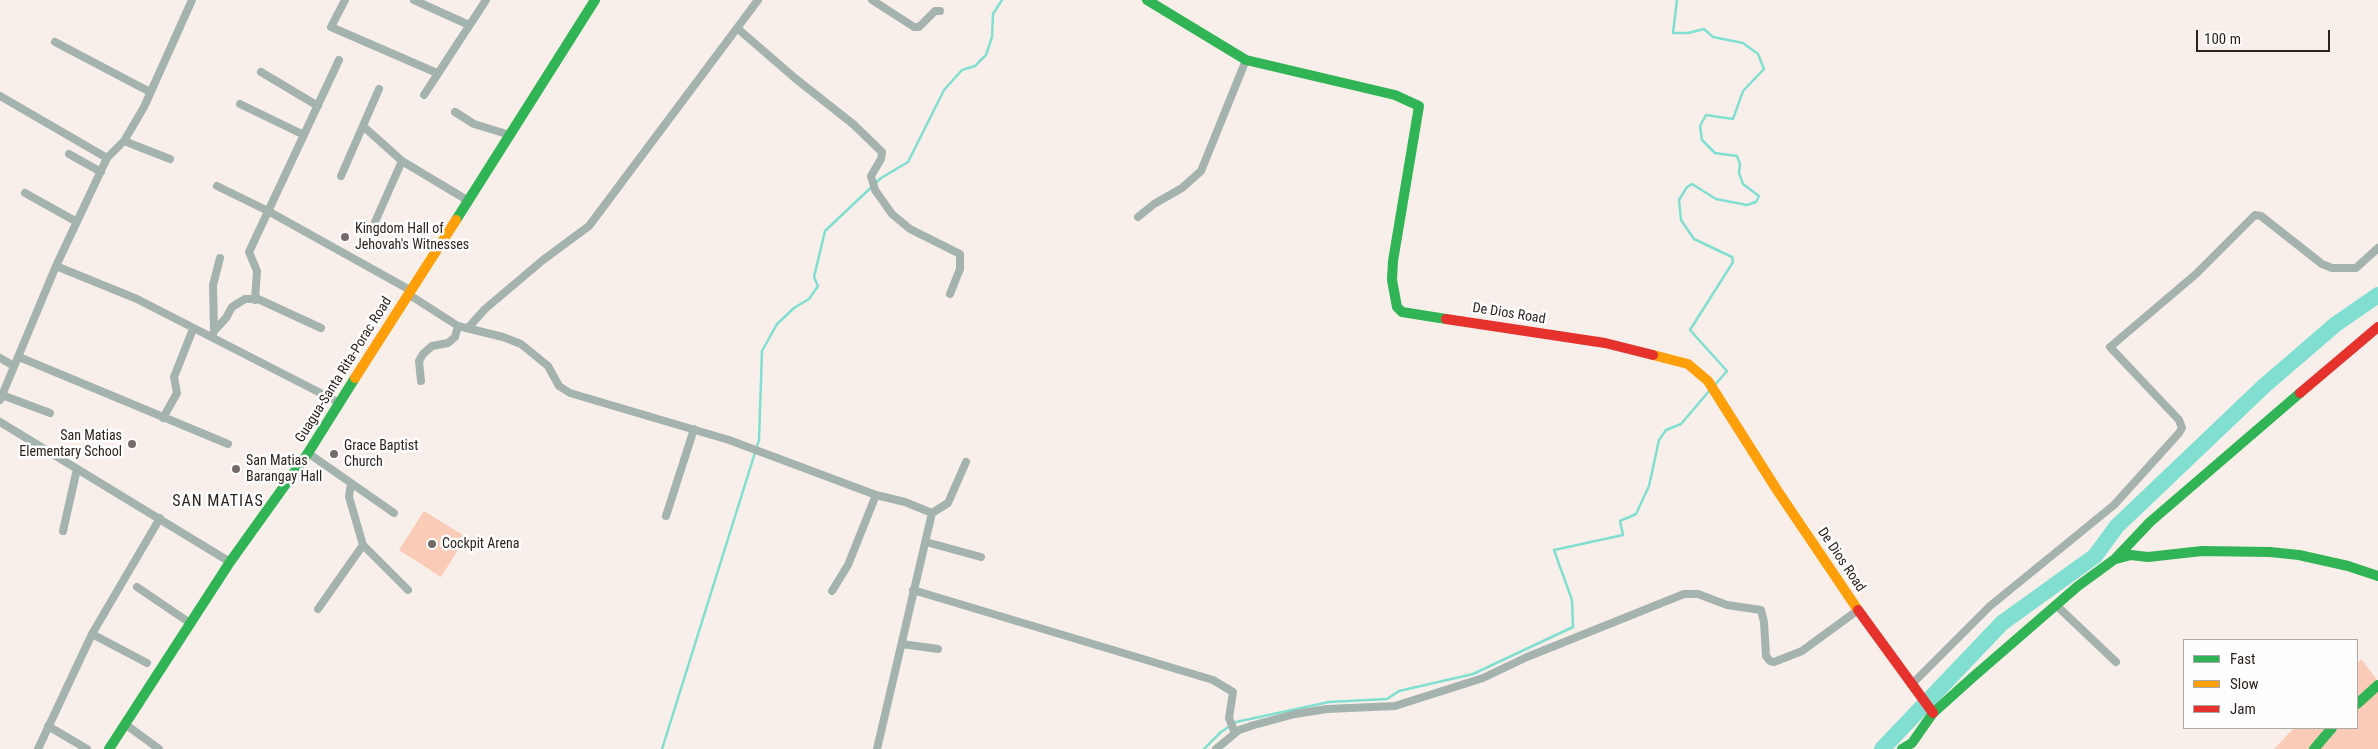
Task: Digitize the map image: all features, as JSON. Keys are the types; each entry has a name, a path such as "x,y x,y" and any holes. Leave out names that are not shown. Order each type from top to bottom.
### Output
{"street":[{"path":"50,413 1,397 56,266 107,158 124,141 144,107 192,0"},
{"path":"345,0 331,27 438,73"},
{"path":"414,0 469,25"},
{"path":"424,95 486,0"},
{"name":"Guagua-Santa Rita-Porac Road","path":"109,749 230,562 308,453 595,0"},
{"path":"468,328 485,309 588,226 758,0"},
{"path":"872,0 918,27 935,11 940,11"},
{"name":"De Dios Road","path":"1147,0 1246,60 1395,95 1419,106 1393,261 1393,294 1397,307 1402,312 1605,343 1688,364 1708,380 1777,490 1858,610 1931,710"},
{"path":"737,28 876,144 882,152 881,158 871,176 874,187 892,214 910,229 960,254 960,269 950,294"},
{"path":"56,42 150,92"},
{"path":"255,300 257,271 249,252 339,60"},
{"path":"1138,217 1154,204 1182,188 1201,171 1246,60"},
{"path":"261,72 318,106"},
{"path":"341,176 379,89"},
{"path":"0,96 107,158"},
{"path":"240,104 304,135"},
{"path":"455,112 474,124 510,134"},
{"path":"363,126 402,161 467,200"},
{"path":"124,141 170,159"},
{"path":"70,154 101,172"},
{"path":"371,231 402,161"},
{"path":"217,186 268,211 409,292 458,326 503,336 521,344 548,366 559,386 570,394 694,429 876,495 905,502 932,513"},
{"path":"25,193 77,222"},
{"path":"1912,685 1990,606 2114,505 2182,428 2179,420 2110,347 2196,274 2255,215 2261,216 2322,264 2332,268 2356,268 2378,248"},
{"path":"213,334 213,285 220,258"},
{"path":"56,266 137,300 194,329 213,334 340,403"},
{"path":"213,334 237,302 245,299 263,301 322,328"},
{"path":"421,382 420,362 423,354 432,346 448,344 455,337 458,326"},
{"path":"1902,749 1912,743 1931,710 2056,605 2115,560 2150,522 2378,327"},
{"path":"163,418 177,393 174,377 194,329"},
{"path":"19,357 228,444"},
{"path":"0,358 14,366"},
{"path":"0,422 230,562"},
{"path":"666,516 694,429"},
{"path":"308,453 394,513"},
{"path":"877,749 932,513 948,503 966,462"},
{"path":"63,531 77,469"},
{"path":"351,482 349,497 363,545 408,590"},
{"path":"832,591 848,564 876,495"},
{"path":"38,749 92,634 160,518"},
{"path":"926,542 981,557"},
{"path":"318,609 363,545"},
{"path":"2115,560 2131,555 2148,557 2202,551 2260,552 2299,555 2348,566 2378,576"},
{"path":"137,587 190,623"},
{"path":"913,590 1213,680 1233,692 1230,718 1234,731"},
{"path":"1216,749 1234,731 1295,714 1327,709 1395,706 1492,675 1526,657 1684,594 1698,594 1727,605 1762,611 1765,652 1768,659 1774,662 1802,651 1858,610"},
{"path":"2056,605 2116,662"},
{"path":"92,634 147,663"},
{"path":"902,644 938,649"},
{"path":"2358,703 2378,685"},
{"path":"125,724 159,749"},
{"path":"48,726 87,749"},
{"path":"2314,749 2331,729"}],"shaded area":[{"name":"Cockpit Arena","path":"424,511 466,537 441,577 399,550"},
{"path":"2361,659 2378,681 2378,749 2274,749 2293,729 2358,729 2358,663"}],"waterway":[{"path":"662,749 759,440 762,351 777,324 794,308 809,299 818,286 814,277 825,231 881,178 908,162 944,90 962,70 975,66 986,55 992,37 993,14 1002,0"},
{"path":"1677,0 1673,33 1688,33 1704,29 1713,37 1743,43 1758,54 1764,69 1743,91 1733,119 1706,115 1700,126 1702,140 1715,153 1737,156 1740,164 1739,173 1743,184 1759,196 1756,202 1747,205 1716,199 1692,184 1687,187 1679,200 1681,220 1694,239 1732,257 1733,262 1690,330 1727,371 1714,386"},
{"path":"1882,749 2002,623 2095,556 2117,526 2264,386 2336,324 2378,295"},
{"path":"1204,749 1221,732 1236,722 1329,702 1387,699 1399,691 1473,674 1573,627 1572,600 1554,550 1623,535 1620,521 1636,514 1649,486 1659,440 1666,430 1681,424 1710,390"}],"traffic: fast":[{"path":"456,220 595,0"},
{"path":"1147,0 1246,60 1395,95 1419,106 1393,261 1392,280 1397,307 1402,312 1446,319"},
{"path":"109,749 230,562 308,453 355,378"},
{"path":"1902,749 1912,743 1933,713 1973,677 2078,586 2115,559 2150,522 2300,393"},
{"path":"2116,559 2131,555 2148,557 2202,551 2270,552 2299,555 2348,566 2378,576"},
{"path":"2358,703 2378,685"},
{"path":"2314,749 2331,729"}],"traffic: slow":[{"path":"355,378 456,220"},
{"path":"1653,355 1688,364 1708,381 1777,490 1858,610"}],"traffic: jam":[{"path":"1446,319 1605,343 1653,355"},
{"path":"2300,393 2378,327"},
{"path":"1858,610 1933,713"}],"place":[{"name":"Kingdom Hall of Jehovah's Witnesses","path":"345,237"},
{"name":"San Matias Elementary School","path":"132,444"},
{"name":"Grace Baptist Church","path":"334,454"},
{"name":"San Matias Barangay Hall","path":"236,469"},
{"name":"Cockpit Arena","path":"432,544"}],"district":[{"name":"SAN MATIAS","path":"218,502"}]}
